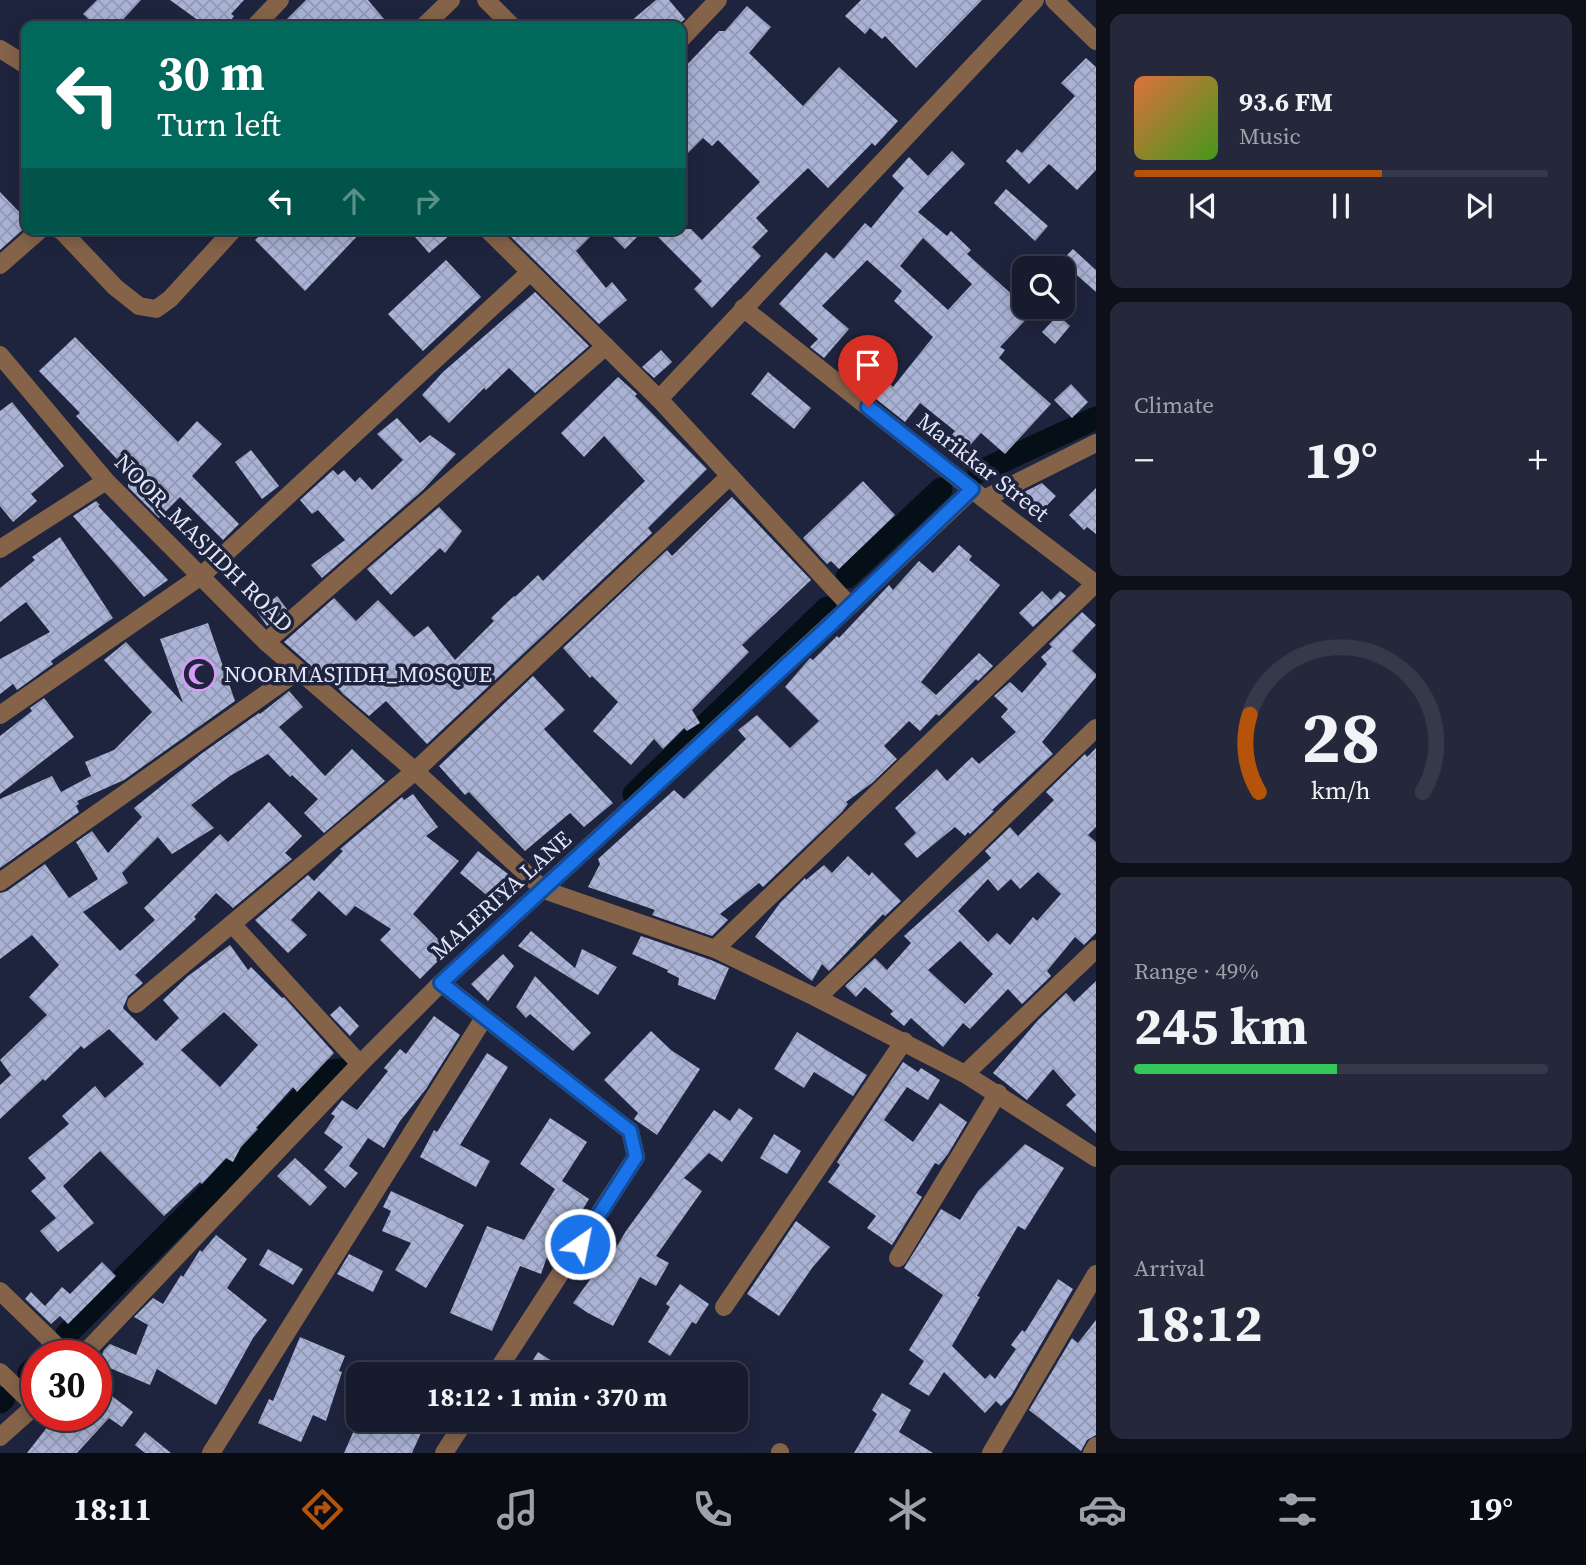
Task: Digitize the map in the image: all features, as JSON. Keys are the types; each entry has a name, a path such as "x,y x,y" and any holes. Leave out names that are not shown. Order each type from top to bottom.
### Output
{"street":[{"path":"260,21 280,0"},
{"path":"430,21 451,0"},
{"path":"486,0 507,21"},
{"path":"686,34 718,0"},
{"path":"659,399 1035,0"},
{"path":"1054,0 1096,41"},
{"path":"0,48 21,62"},
{"path":"0,265 34,235"},
{"path":"66,235 115,287 139,306 156,309 170,299 229,235"},
{"path":"495,235 528,272 659,399 850,606"},
{"path":"0,715 201,576 528,272"},
{"name":"Marikkar Street","path":"743,308 1096,584"},
{"path":"266,642 606,346"},
{"name":"NOOR_MASJIDH ROAD","path":"0,355 106,481 266,642 415,771 544,890"},
{"name":"MALERIYA LANE","path":"97,1340 360,1064 441,983 850,606 978,494 1096,443"},
{"path":"136,1004 415,771 730,476"},
{"path":"0,549 106,481"},
{"path":"715,950 1096,584"},
{"path":"0,882 298,671"},
{"path":"817,998 1096,728"},
{"path":"544,890 715,950 817,998 965,1074 1096,1158"},
{"path":"232,924 360,1064"},
{"path":"965,1074 1095,952"},
{"path":"441,983 630,1131 636,1157 503,1362"},
{"path":"211,1453 484,1018"},
{"path":"724,1307 904,1041"},
{"path":"898,1258 998,1093"},
{"path":"991,1453 1096,1274"},
{"path":"0,1291 51,1340"},
{"path":"0,1372 21,1391"},
{"path":"0,1437 21,1418"},
{"path":"444,1453 458,1432"},
{"path":"1092,1453 1096,1446"}],"building":[{"path":"97,0 141,0 122,21 91,21 83,14"},
{"path":"170,0 244,0 231,14 234,16 230,21 199,21"},
{"path":"306,0 368,0 386,21 285,21"},
{"path":"656,0 669,0 685,19 683,21 631,21"},
{"path":"861,0 982,0 916,68 885,36 882,39 870,28 865,34 845,16"},
{"path":"747,6 771,27 749,53 803,106 839,67 898,121 875,146 872,143 828,188 808,168 756,218 768,231 752,247 761,256 712,308 694,289 702,281 656,235 686,235 686,229 691,229 702,240 760,182 718,140 712,146 703,138 686,155 686,66 719,31 725,31"},
{"path":"1086,58 1096,67 1096,170 1077,190 1049,164 1029,184 1006,161 1017,149 1022,153 1075,96 1061,83"},
{"path":"952,151 965,164 918,212 947,236 951,231 971,250 967,254 1012,294 1012,319 1027,319 1000,347 1005,350 999,358 1051,404 1005,454 981,433 957,460 941,447 955,431 920,403 905,422 856,383 865,371 887,388 890,384 893,387 933,337 894,301 902,291 867,260 822,306 849,329 824,358 810,347 818,339 779,304 826,252 834,259 865,223 871,228 904,188 892,176 909,157 928,176","holes":["923,238 972,284 948,310 900,266"]},
{"path":"1006,189 1048,226 1035,241 994,203"},
{"path":"0,192 21,214 21,231 0,250"},
{"path":"260,235 358,235 305,291 255,240"},
{"path":"413,235 450,235 429,253"},
{"path":"509,235 592,235 576,251 606,288 612,282 627,300 599,324"},
{"path":"611,235 639,235 625,249"},
{"path":"1073,249 1096,270 1096,292 1075,273 1075,256 1066,256"},
{"path":"446,260 481,297 423,351 388,314"},
{"path":"535,292 589,346 535,393 509,368 486,390 484,388 449,423 422,395 443,372"},
{"path":"1054,319 1062,319 1070,326 1055,344 1042,332"},
{"path":"75,337 178,442 197,421 222,444 192,476 239,524 223,540 180,497 159,518 128,487 134,477 76,416 80,413 39,371"},
{"path":"661,350 672,362 654,378 642,367"},
{"path":"768,372 811,408 794,429 751,394"},
{"path":"618,377 707,469 648,528 652,533 427,744 386,701 369,716 343,694 329,677 327,680 284,642 334,598 356,621 378,600 414,637 428,626 455,660 494,621 491,618 514,596 538,575 543,581 645,481 604,436 584,457 561,433"},
{"path":"1071,384 1088,402 1072,418 1054,400"},
{"path":"12,402 64,466 31,494 37,501 13,522 0,506 0,411"},
{"path":"397,418 420,443 430,435 456,454 423,490 322,578 311,565 345,540 318,510 312,514 300,500 333,470 338,475 344,470 355,482 360,477 372,490 403,460 377,434"},
{"path":"251,450 279,486 262,499 235,462"},
{"path":"863,481 895,515 839,569 831,561 827,564 803,538"},
{"path":"1042,483 1056,496 1038,515 1016,496"},
{"path":"1096,488 1096,534 1087,527 1084,530 1069,515"},
{"path":"732,497 811,580 742,645 749,652 692,710 700,723 687,731 684,728 663,749 654,739 631,765 593,731 618,702 592,676 590,678 563,648 667,550 672,556"},
{"path":"96,501 168,580 144,597 73,516"},
{"path":"439,507 462,531 445,553 440,548 391,595 367,569"},
{"path":"60,537 113,618 51,661 53,664 17,690 13,684 0,694 0,659 50,632 26,602 0,622 0,588 35,560 32,557"},
{"path":"959,545 972,556 969,560 1000,585 921,682 936,695 979,653 993,666 920,731 909,721 884,746 897,759 872,783 846,802 848,804 842,812 763,887 759,883 720,914 728,920 712,936 652,915 655,910 588,887 600,864 598,859 674,790 684,799 746,739 738,730 757,715 790,748 819,721 785,687 810,658 813,660 837,636 839,638 889,585 893,590 919,561 933,573"},
{"path":"1042,591 1051,600 1060,591 1066,596 1033,627 1019,613"},
{"path":"277,596 287,609 267,626 257,612"},
{"path":"1082,612 1096,625 1072,651 1096,677 1042,742 1053,754 970,834 968,832 965,836 955,827 917,858 904,844 916,833 895,808 937,769 947,781 972,757 979,764 1016,732 1001,717 1008,709 994,696 1010,682 1022,693 1047,664 1041,657 1052,647 1049,644"},
{"path":"208,623 235,701 124,780 77,801 79,812 0,868 0,799 52,776 61,792 91,776 85,762 114,750 152,712 104,660 126,642 183,703 160,639"},
{"path":"533,676 565,710 544,729 613,803 584,827 570,813 525,851 469,792 465,795 439,766"},
{"path":"289,691 303,707 279,727 325,776 352,749 385,781 324,833 304,813 318,799 292,775 290,777 268,754 230,776 191,805 214,828 172,854 158,837 122,873 128,883 83,912 120,951 155,920 144,908 220,834 228,842 269,802 302,836 285,853 292,859 233,908 216,893 194,917 196,919 135,975 143,983 128,996 123,1008 156,1041 179,1018 163,1000 188,976 230,945 248,970 251,967 284,997 334,1053 297,1092 293,1087 256,1128 258,1129 241,1147 233,1162 226,1158 202,1184 200,1182 164,1216 100,1151 63,1186 94,1223 58,1252 40,1231 56,1218 31,1191 46,1178 28,1158 69,1124 62,1116 95,1086 105,1098 144,1064 109,1029 84,1049 81,1046 0,1119 0,1085 11,1075 0,1060 47,1015 29,997 59,965 32,935 0,959 0,893 7,891 45,864 69,898 98,879 76,842 92,831 108,853 142,817 134,808 201,754","holes":["224,1012 258,1045 220,1087 181,1050"]},
{"path":"44,698 74,737 0,794 0,736"},
{"path":"1096,748 1096,827 1088,835 1096,842 1096,933 1084,945 1075,937 1047,971 1051,976 1022,1004 1008,989 970,1029 963,1023 943,1047 911,1018 904,1026 890,1014 893,1011 865,987 856,997 845,986 875,958 887,970 911,943 904,936 991,858 985,851 1010,827 1018,836 1054,800 1046,792 1085,754 1087,757","holes":["1038,872 1061,894 1037,921 1033,917 1010,945 997,933 988,942 958,911 988,879 998,891 1011,879 1020,889","960,941 993,974 965,1004 928,970"]},
{"path":"413,794 438,827 426,836 459,861 413,914 449,950 420,979 380,940 391,929 355,906 346,916 319,891 291,920 307,935 288,953 255,920 308,875 314,881 343,851 340,849 402,797 404,800"},
{"path":"478,851 517,881 495,902 460,873"},
{"path":"848,856 869,876 872,872 901,901 885,916 883,914 829,971 822,964 812,981 755,937 780,903 805,878 806,880 824,865 832,873"},
{"path":"531,931 575,968 582,949 617,967 598,995 518,946"},
{"path":"641,936 729,968 715,1000 678,985 679,978 667,972 668,970 632,954"},
{"path":"503,954 514,966 488,1001 471,984"},
{"path":"535,976 591,1033 573,1051 530,1014 526,1018 516,1007"},
{"path":"1096,981 1096,1133 1066,1105 1076,1095 1053,1069 1027,1100 993,1073 1038,1020 1066,993 1074,1002"},
{"path":"340,1006 359,1026 350,1036 330,1015"},
{"path":"434,1016 460,1035 384,1148 368,1138 349,1166 358,1173 345,1188 324,1170 343,1147 324,1133 335,1116 331,1114 342,1100 357,1110 388,1071 384,1068 400,1049 406,1054"},
{"path":"651,1031 671,1050 700,1069 657,1135 634,1119 638,1113 604,1080"},
{"path":"797,1032 867,1075 853,1096 814,1072 804,1088 774,1069"},
{"path":"487,1053 508,1067 460,1145 490,1161 476,1187 420,1157 434,1130 437,1132"},
{"path":"903,1062 918,1072 921,1068 940,1080 928,1100 907,1087 884,1120 913,1142 940,1103 967,1122 948,1154 939,1165 935,1163 916,1193 922,1197 892,1245 867,1228 876,1216 828,1182 840,1165 837,1162"},
{"path":"739,1108 753,1118 722,1162 709,1153 684,1178 702,1191 656,1256 669,1263 656,1286 640,1277 613,1326 573,1303 597,1270 601,1273 626,1231 714,1110 730,1121"},
{"path":"550,1118 587,1142 562,1181 589,1199 579,1216 582,1217 566,1242 555,1235 541,1274 520,1266 492,1331 450,1313 487,1226 524,1240 555,1189 520,1164"},
{"path":"774,1134 801,1151 787,1174 760,1158"},
{"path":"1025,1144 1064,1168 1025,1230 1018,1226 977,1296 980,1297 952,1346 985,1379 990,1374 995,1379 1016,1349 1011,1345 1022,1330 1025,1332 1058,1279 1073,1289 1011,1396 1001,1406 996,1401 985,1413 944,1372 929,1396 909,1384 924,1361 909,1350 943,1295 904,1268 941,1209 960,1220 978,1191"},
{"path":"295,1158 327,1187 310,1206 277,1176"},
{"path":"391,1191 464,1225 426,1288 395,1270 411,1243 382,1231 391,1211 383,1207"},
{"path":"796,1221 830,1247 779,1316 747,1294"},
{"path":"216,1235 247,1259 227,1288 267,1320 253,1338 216,1405 157,1369 150,1385 112,1369 112,1345 136,1355 148,1325 134,1317 153,1298 163,1304 181,1275 183,1277 200,1250 202,1252"},
{"path":"268,1249 303,1269 293,1285 259,1265"},
{"path":"349,1254 383,1271 373,1292 337,1274"},
{"path":"102,1262 116,1276 68,1324 60,1316 51,1324 25,1299 31,1292 45,1306 62,1287 70,1294"},
{"path":"680,1284 709,1304 696,1324 692,1322 670,1356 648,1342 670,1307 666,1304"},
{"path":"1096,1320 1096,1435 1087,1440 1081,1451 1029,1410 1072,1338 1078,1343"},
{"path":"300,1337 345,1356 326,1421 313,1415 301,1442 258,1423 269,1399 273,1401"},
{"path":"538,1352 553,1362 532,1362"},
{"path":"882,1393 911,1410 899,1432 933,1453 854,1453 877,1414 872,1410"},
{"path":"112,1396 133,1412 122,1427 112,1420"},
{"path":"44,1431 97,1431 77,1453 27,1453"},
{"path":"145,1432 171,1453 145,1453 135,1445"},
{"path":"353,1432 421,1433 412,1453 344,1453"}],"waterway":[{"path":"979,472 1096,418"},
{"path":"847,577 941,489"},
{"path":"634,794 827,608"},
{"path":"67,1334 326,1072 340,1070"},
{"path":"0,1402 4,1398"}],"place":[{"name":"NOORMASJIDH_MOSQUE","path":"199,674"}],"route":[{"path":"580,1244 636,1157 630,1131 441,983 830,625 972,489 868,407"}]}
